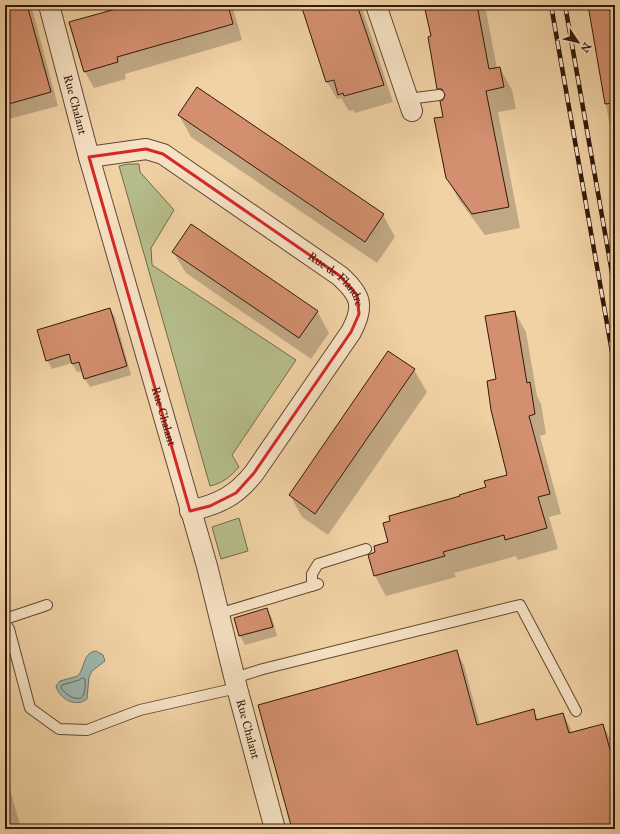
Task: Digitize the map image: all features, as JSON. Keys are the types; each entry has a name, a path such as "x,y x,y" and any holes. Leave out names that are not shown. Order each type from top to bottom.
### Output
{"street":[{"name":"Rue Chalant","path":"48,5 89,157 206,566 275,829"},
{"path":"376,5 410,105"},
{"name":"Rue de Flandre","path":"89,157 146,149 163,154 340,276 353,288 357,295 359,314 351,332 250,478 236,493 224,500 210,506 190,511"}],"lane":[{"path":"410,105 438,95"},
{"path":"218,614 315,585 312,574 318,564 366,549"},
{"path":"5,618 47,605"},
{"path":"5,623 9,630 30,708 59,729 87,730 140,710 236,683 263,669 520,605 576,711"}],"highlighted area":[{"path":"146,149 163,154 340,276 357,295 359,314 351,332 254,473 236,493 210,506 190,511 89,157"}],"green space":[{"path":"139,164 140,172 174,210 151,248 152,265 296,360 232,455 239,467 226,479 210,486 119,166"},
{"path":"239,518 248,551 221,559 212,527"}],"water":[{"path":"96,651 103,655 105,661 92,671 89,677 87,699 78,703 68,701 61,695 56,686 60,681 78,676 86,657 92,652"}],"building":[{"path":"5,5 27,5 51,92 5,105"},
{"path":"130,5 228,5 233,24 117,57 118,62 84,72 69,22"},
{"path":"301,5 357,5 384,85 344,96 343,93 338,95 334,80 326,82"},
{"path":"424,5 477,5 489,69 500,67 504,87 486,91 509,207 472,214 446,178 434,118 443,117 440,101 443,100 445,95 442,89 437,89 428,37 431,36"},
{"path":"588,5 615,5 615,103 605,104"},
{"path":"197,87 384,214 365,242 178,115"},
{"path":"191,224 318,311 299,338 172,252"},
{"path":"110,308 127,366 84,379 79,362 72,364 69,354 46,361 37,330"},
{"path":"515,311 527,383 530,382 535,414 529,416 550,494 538,497 547,528 505,540 504,535 443,552 445,556 374,576 368,555 375,552 374,546 388,542 383,523 390,521 389,516 486,487 484,481 507,475 491,410 487,381 496,379 485,316"},
{"path":"388,351 415,369 315,514 289,495"},
{"path":"267,608 273,627 239,636 234,618"},
{"path":"457,650 477,725 534,709 536,720 563,713 569,733 603,724 615,768 615,829 292,829 258,705"}],"railway":[{"path":"551,5 615,369"},
{"path":"565,5 615,290"}]}
